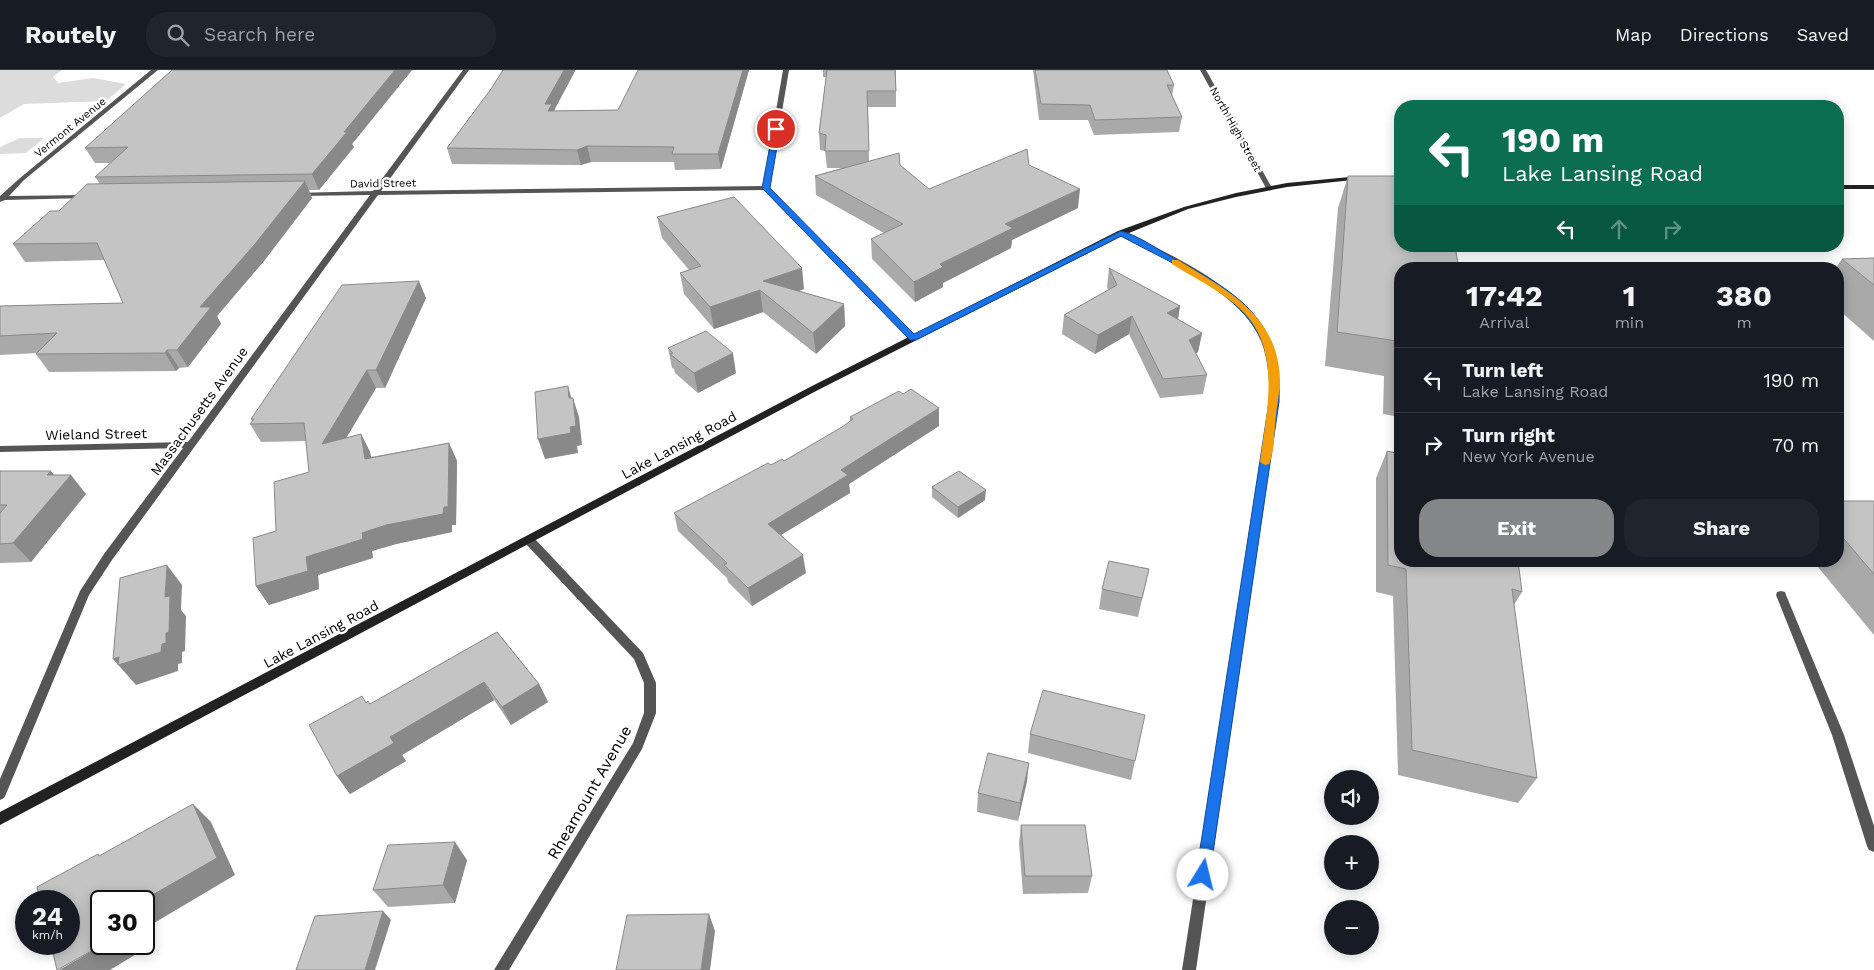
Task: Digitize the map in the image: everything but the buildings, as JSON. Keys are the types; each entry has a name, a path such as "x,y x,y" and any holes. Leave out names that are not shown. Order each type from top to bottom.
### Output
{"main road":[{"name":"Lake Lansing Road","path":"0,820 913,338 1121,233 1186,208 1269,188 1366,178"},
{"path":"1844,187 1874,187"}],"street":[{"name":"Vermont Avenue","path":"1,199 22,179 155,70"},
{"name":"Massachusetts Avenue","path":"0,794 84,594 108,557 466,70"},
{"path":"786,70 766,188 913,338"},
{"name":"North High Street","path":"1203,70 1269,188"},
{"name":"David Street","path":"292,194 766,188"},
{"path":"1,199 95,197"},
{"path":"1121,233 1200,276 1235,299 1250,315 1263,335 1272,356 1275,381 1274,405 1189,970"},
{"name":"Wieland Street","path":"0,449 192,445"},
{"name":"Rheamount Avenue","path":"501,970 638,746 650,713 650,683 639,656 529,540"},
{"path":"1781,595 1838,735 1874,846"}],"shaded area":[{"path":"0,70 62,70 53,77 58,83 93,78 126,84 106,101 24,104 0,118"},
{"path":"20,138 44,138 26,153 0,154 0,147"}],"slow traffic":[{"path":"1175,262 1235,299 1250,315 1263,335 1272,356 1275,381 1274,405 1265,462"}],"route":[{"path":"776,129 766,188 913,338 1121,233 1200,276 1235,299 1250,315 1263,335 1272,356 1275,381 1274,402 1203,875"}]}
